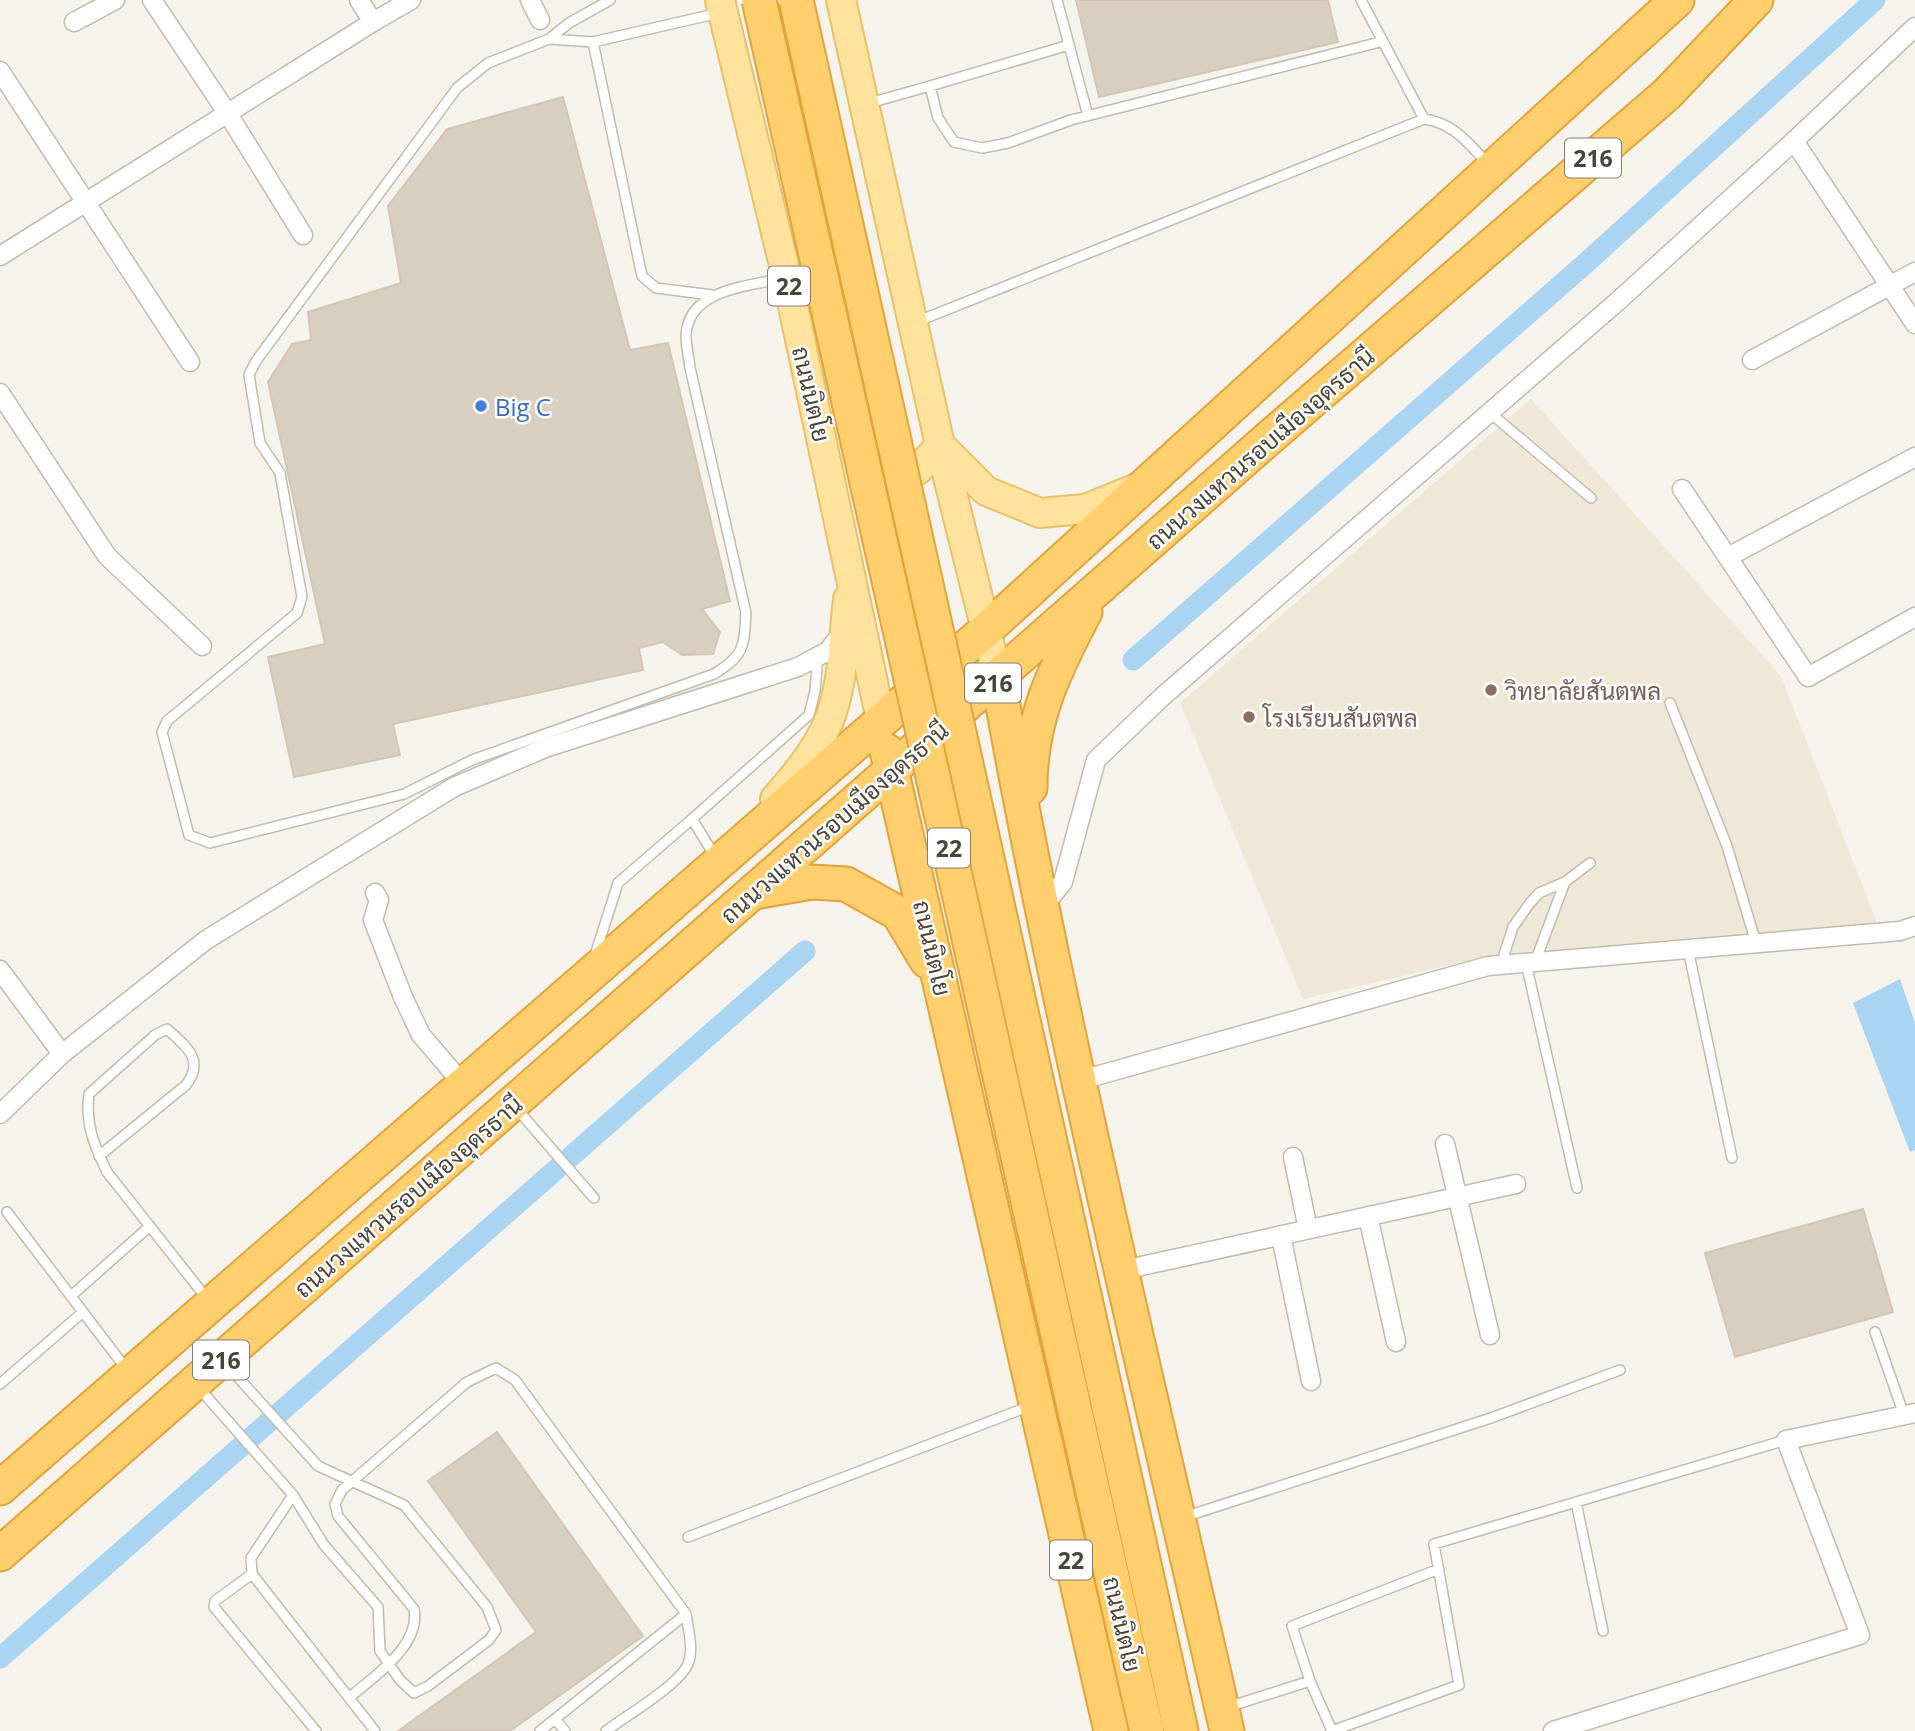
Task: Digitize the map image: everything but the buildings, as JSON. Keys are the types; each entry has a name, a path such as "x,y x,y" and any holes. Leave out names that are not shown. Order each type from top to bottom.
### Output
{"highway":[{"name":"ถนนนิตโย","path":"759,0 1147,1731"},
{"name":"ถนนนิตโย","path":"796,0 1181,1731"},
{"name":"ถนนวงแหวนรอบเมืองอุดรธานี","path":"0,1488 986,630 1677,0"},
{"name":"ถนนวงแหวนรอบเมืองอุดรธานี","path":"0,1554 891,770 1094,596 1277,431 1667,94 1756,0"},
{"path":"1031,864 1030,758 1046,690 1094,596"},
{"path":"998,678 1031,864 1078,1081 1225,1720"},
{"name":"ถนนนิตโย","path":"881,720 1111,1731"},
{"path":"752,893 812,882 846,884 898,913 939,974"},
{"path":"939,974 944,928 960,911 1004,900 1041,909"}],"main road":[{"path":"841,0 940,445 998,678"},
{"name":"ถนนนิตโย","path":"721,6 787,278 881,720"},
{"path":"940,445 986,491 1040,513 1085,509 1145,484"},
{"path":"828,465 855,479 888,480 918,470 940,445"},
{"path":"724,858 799,771 822,737 839,683 851,574"}],"street":[{"path":"74,22 115,0"},
{"path":"152,0 228,114 303,235"},
{"path":"359,0 373,22"},
{"path":"0,256 411,0"},
{"path":"530,0 540,20"},
{"path":"1041,909 1063,882 1096,760 1162,697 1618,302 1915,27"},
{"path":"0,71 190,362"},
{"path":"1794,141 1915,324"},
{"path":"1752,360 1915,272"},
{"path":"0,393 107,556 202,646"},
{"path":"1728,557 1915,457"},
{"path":"1682,489 1808,677 1915,617"},
{"path":"0,1114 62,1054 206,940 454,787 545,748 797,667 828,651 844,631"},
{"path":"375,892 379,900 373,920 403,998 421,1035 463,1084"},
{"path":"1078,1081 1500,965 1900,931 1915,926"},
{"path":"0,970 62,1054"},
{"path":"1445,1144 1490,1335"},
{"path":"1293,1157 1308,1229"},
{"path":"1123,1270 1516,1184"},
{"path":"1368,1216 1396,1342"},
{"path":"1281,1236 1311,1381"},
{"path":"1553,1731 1860,1635 1786,1440 1909,1414"}],"lane":[{"path":"610,0 569,23 549,39 488,63 457,88 293,308 249,375 260,443 279,473 302,597 298,613 167,721 162,732 189,835 210,843 404,794 472,760 714,674 736,661 743,646 747,613 690,368 686,337 694,315 712,295"},
{"path":"1057,0 1088,116"},
{"path":"1361,0 1424,119"},
{"path":"549,39 593,42 721,6"},
{"path":"593,42 642,276 656,288 712,295 787,278"},
{"path":"930,86 939,118 954,142 982,148 1008,143 1088,116 1381,42"},
{"path":"864,104 1069,45"},
{"path":"914,323 1424,119 1440,121 1454,128 1492,168"},
{"path":"1489,412 1591,498"},
{"path":"588,975 618,883 809,715 815,691 818,656"},
{"path":"1670,703 1727,845 1756,943"},
{"path":"692,819 724,858"},
{"path":"1500,965 1513,927 1530,903 1539,893 1565,882 1590,863"},
{"path":"1565,882 1530,962 1577,1188"},
{"path":"1688,949 1732,1158"},
{"path":"99,1156 186,1085 195,1071 196,1064 190,1054 167,1029 161,1030 89,1094 86,1117 99,1156 107,1172 211,1304"},
{"path":"513,1103 594,1198"},
{"path":"7,1212 130,1374"},
{"path":"71,1296 150,1226"},
{"path":"0,1384 83,1312"},
{"path":"1875,1332 1909,1414"},
{"path":"195,1382 293,1494 324,1545 379,1607 380,1651 414,1693 428,1686 489,1640 496,1630 487,1607 404,1505 318,1466 221,1360"},
{"path":"349,1698 388,1663 411,1637 417,1622 414,1609 338,1516 335,1504 350,1480 467,1382 496,1368 515,1380 686,1614 690,1643 688,1663 678,1677 606,1731"},
{"path":"1179,1519 1491,1418 1620,1370"},
{"path":"688,1537 1035,1404"},
{"path":"1439,1569 1292,1626 1310,1681 1332,1731 1459,1685 1439,1569 1434,1544 1786,1440"},
{"path":"293,1494 251,1558 252,1574 375,1731"},
{"path":"1576,1502 1603,1631"},
{"path":"252,1574 215,1601 214,1607 316,1731"},
{"path":"540,1731 686,1614"},
{"path":"1225,1720 1310,1681"},
{"path":"555,1719 565,1731"}],"shaded area":[{"name":"วิทยาลัยสันตพล","path":"1531,399 1781,676 1877,923 1489,956 1303,999 1180,703"}],"water":[{"path":"1900,979 1915,1023 1915,1150 1910,1152 1853,1003"}],"waterway":[{"path":"1133,660 1586,263 1875,0"},
{"path":"0,1658 805,951"}],"place":[{"name":"Big C","path":"481,406"},
{"name":"วิทยาลัยสันตพล","path":"1491,690"},
{"name":"โรงเรียนสันตพล","path":"1249,717"}]}
